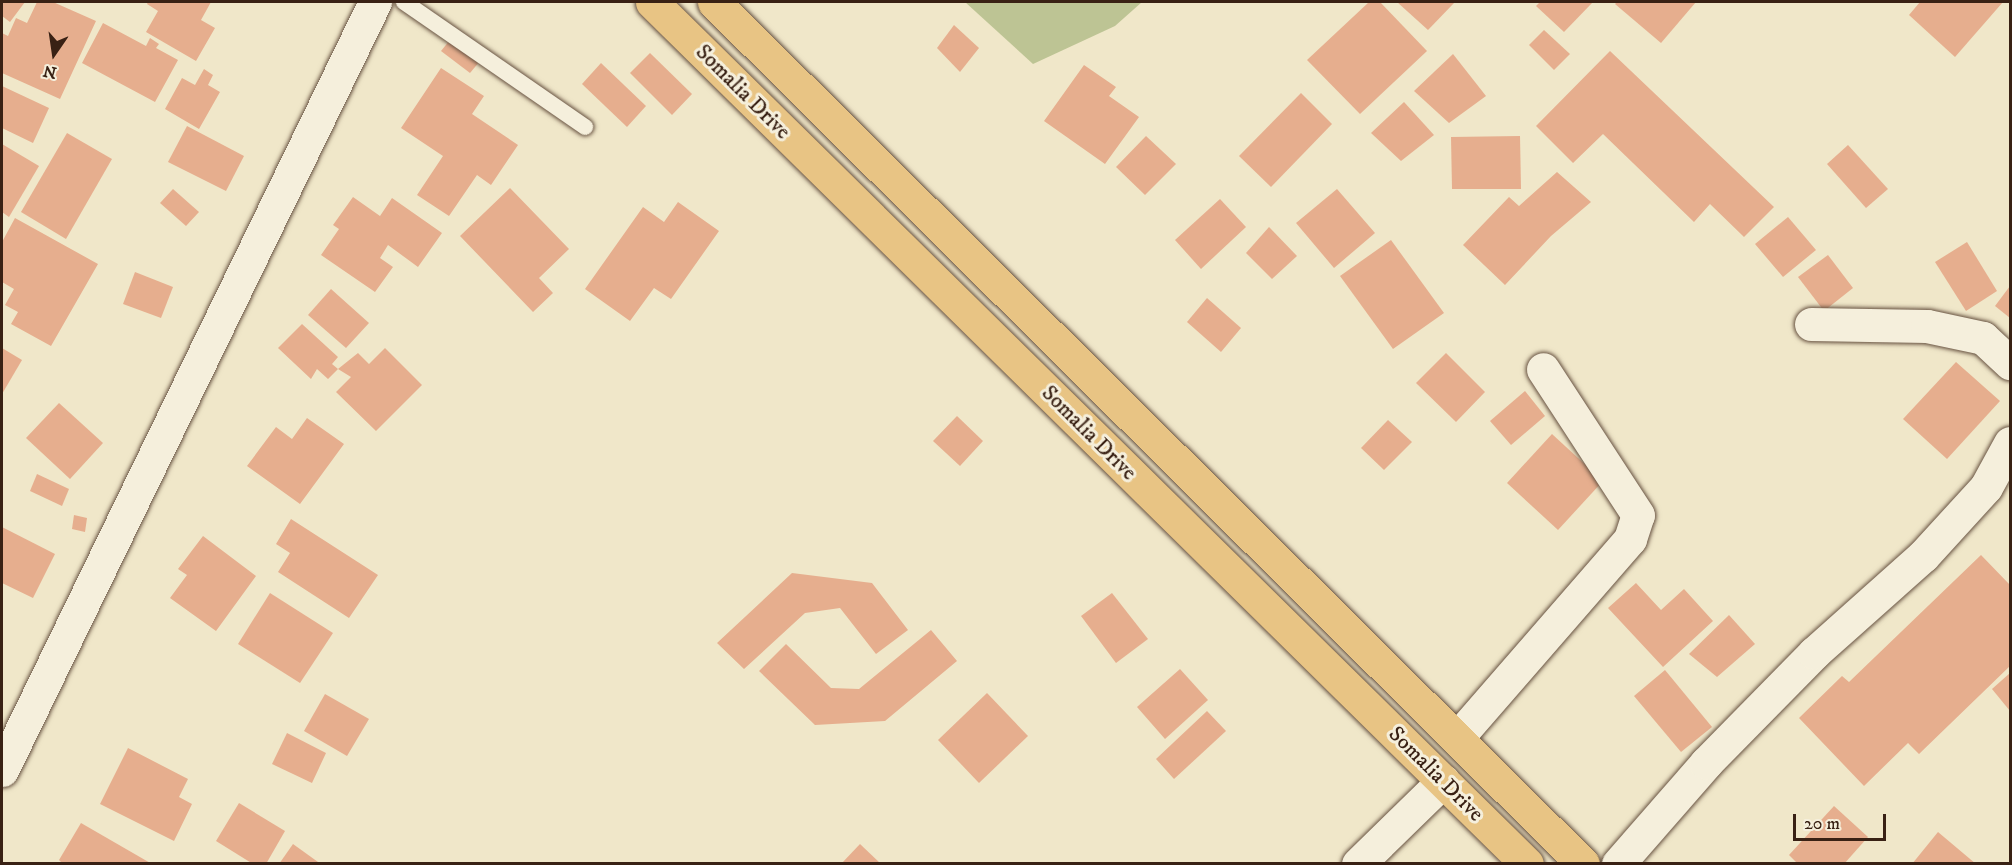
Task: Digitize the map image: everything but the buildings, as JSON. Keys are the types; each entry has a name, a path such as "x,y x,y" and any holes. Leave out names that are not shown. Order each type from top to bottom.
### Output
{"main road":[{"name":"Somalia Drive","path":"652,2 1527,864"},
{"name":"Somalia Drive","path":"714,2 1583,864"}],"street":[{"path":"2,770 375,2"},
{"path":"1811,324 1927,326 1983,338 2010,363"},
{"path":"1457,738 1630,539 1638,515 1543,369"},
{"path":"1618,864 1706,763 1814,653 1923,556 1986,487 2010,442"},
{"path":"1358,864 1443,781"}],"lane":[{"path":"404,2 585,127"}],"green space":[{"path":"965,2 1142,2 1115,26 1033,64"}]}
